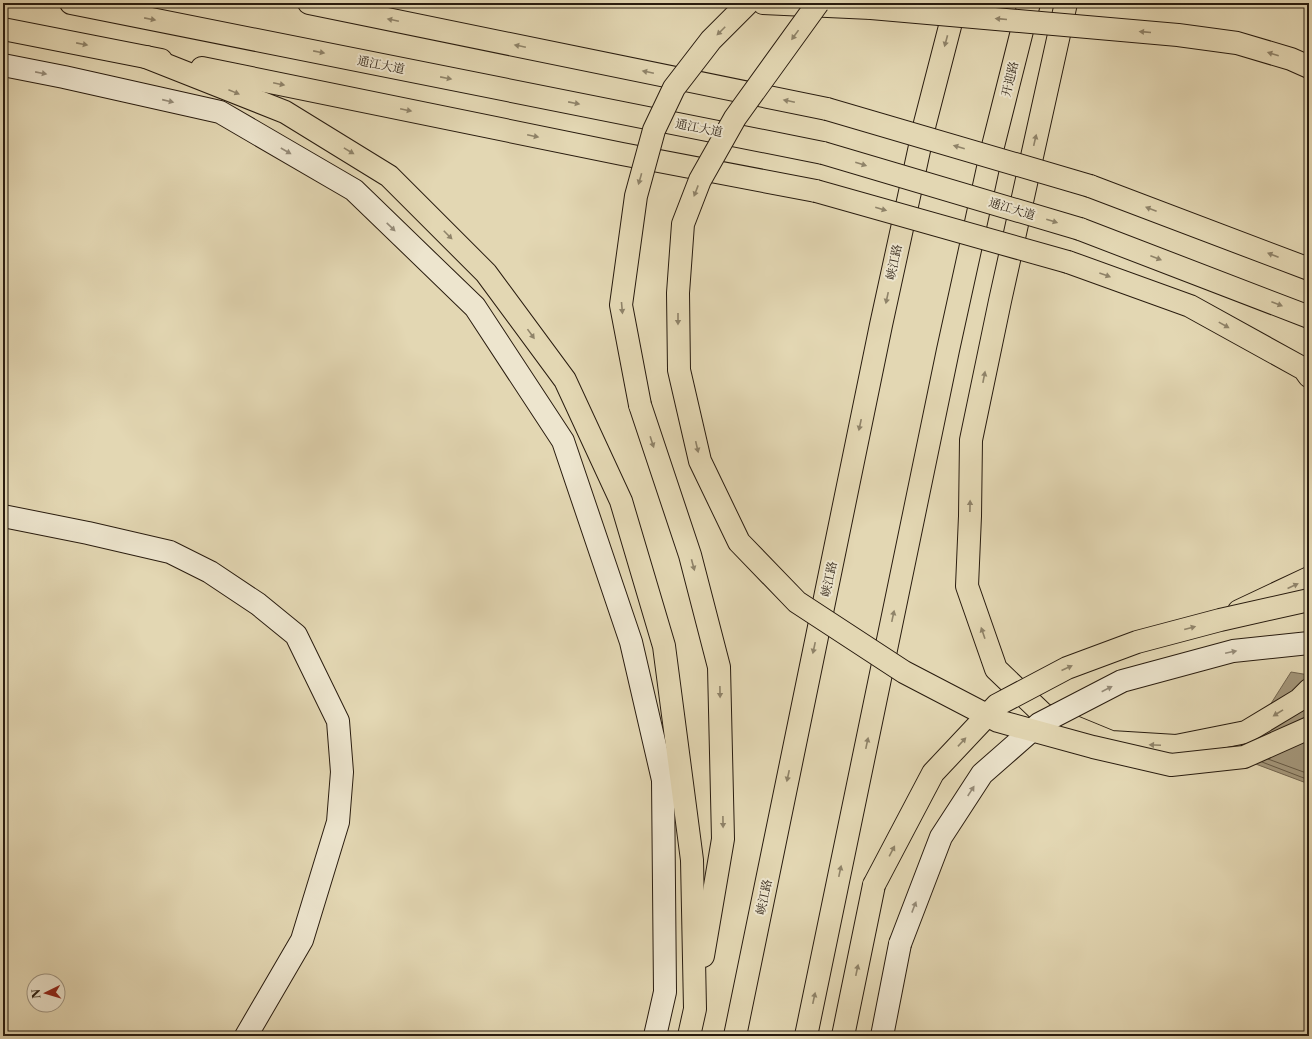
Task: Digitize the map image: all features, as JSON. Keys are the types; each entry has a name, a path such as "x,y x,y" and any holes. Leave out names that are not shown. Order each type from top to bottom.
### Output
{"main road":[{"name":"通江大道","path":"71,3 823,153 1080,229 1309,317"},
{"path":"309,3 827,109 1090,186 1309,269"},
{"path":"689,1036 695,1009 723,839 719,667 690,555 640,405 621,305 636,196 654,130 674,88 711,40 748,3"},
{"path":"763,3 871,8 1178,35 1237,43 1291,59 1309,67"},
{"path":"818,3 735,118 700,180 683,224 678,293 679,370 700,461 740,542 797,602 904,672 998,721 1093,747 1171,765 1244,757 1309,728"},
{"name":"峡江路","path":"735,1036 881,325 925,123 956,3"},
{"name":"开迎路","path":"806,1036 948,350 991,154 1029,3"},
{"path":"1066,3 1000,301 972,440 967,586 996,670 1042,714 1111,742 1176,746 1246,732 1299,700 1309,690"},
{"path":"3,29 622,154 816,191 1068,262 1190,306 1304,369 1309,376"},
{"path":"146,57 285,112 389,176 486,273 565,380 621,501 664,646 692,860 695,1009"},
{"path":"3,65 220,112 354,190 474,307 563,441 631,642 663,780 665,992 655,1036"},
{"path":"3,516 88,533 170,552 210,572 258,604 296,635 338,721 342,772 338,822 302,940 246,1036"},
{"path":"1220,620 1309,578"},
{"path":"843,1036 874,885 933,773 997,705 1067,668 1137,642 1220,620 1309,600"},
{"path":"882,1036 900,944 941,837 982,774 1039,724 1122,681 1234,651 1309,643"}],"water":[{"path":"1291,672 1309,675 1309,784 1237,757"}]}
